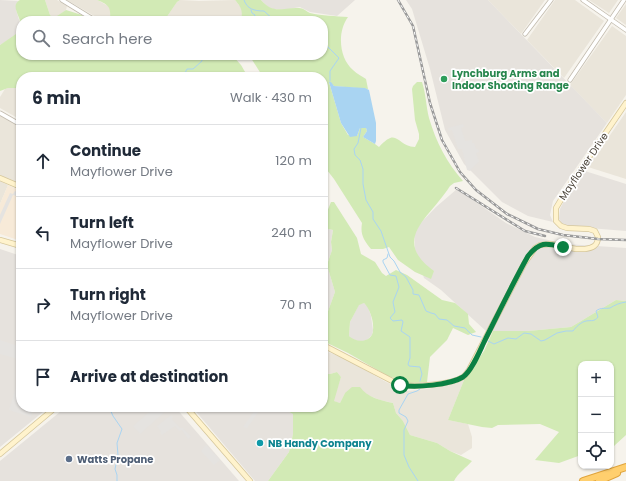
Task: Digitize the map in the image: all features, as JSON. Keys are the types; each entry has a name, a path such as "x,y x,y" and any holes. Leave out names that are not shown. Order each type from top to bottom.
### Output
{"highway":[{"path":"583,481 626,469"},
{"path":"599,481 626,469"}],"street":[{"path":"62,0 88,16"},
{"path":"525,34 551,0"},
{"path":"583,0 626,30"},
{"path":"570,80 624,0"},
{"name":"Mayflower Drive","path":"328,348 400,385 421,386 446,382 462,377 469,370 524,264 535,248 546,244 585,249 591,248 597,244 598,237 596,231 589,229 567,228 558,224 555,219 556,208 626,103"},
{"path":"0,113 16,122"},
{"path":"0,178 16,185"},
{"path":"0,240 16,245"},
{"path":"0,454 50,412"},
{"path":"190,412 250,481"}],"shaded area":[{"path":"0,0 18,1 16,10 18,16 16,16 16,35 0,45"},
{"path":"45,0 57,0 67,6 66,10 58,16 50,15"},
{"path":"67,0 97,0 108,6 111,11 110,16 94,16"},
{"path":"180,0 235,0 242,9 242,15 167,16"},
{"path":"261,0 355,0 337,16 310,12 300,7 283,10 273,9 268,7"},
{"path":"406,0 488,0 607,123 553,201 550,215 553,222 528,216 502,202 464,164 445,130 430,69 412,9"},
{"path":"488,0 545,0 521,34"},
{"path":"555,0 575,0 604,21 564,78 527,40"},
{"path":"589,0 618,0 609,13"},
{"path":"626,4 626,25 616,18"},
{"path":"612,26 626,36 626,95 607,123 570,85"},
{"path":"16,88 16,117 0,108 0,97 5,89"},
{"path":"626,112 626,179 588,167"},
{"path":"0,114 16,123 16,181 15,182 0,175"},
{"path":"463,124 464,127 461,128 465,141 472,140 472,143 474,143 479,152 476,153 479,161 470,171 467,170 462,149 458,149 452,130 449,131 448,128"},
{"path":"585,171 626,184 626,231 564,226 559,219 560,209 564,201"},
{"path":"0,181 8,185 0,204"},
{"path":"8,185 16,189 16,239 0,234 0,204"},
{"path":"457,189 506,223 535,237 566,244 626,248 626,301 616,300 571,327 528,331 486,331 441,290 424,278 415,249 414,230 436,207"},
{"path":"16,192 16,196 13,195 0,224 0,215 10,193 13,194"},
{"path":"328,229 333,230 331,242 332,250 328,262"},
{"path":"0,249 16,254 16,412 43,412 0,447"},
{"path":"328,268 335,292 328,311"},
{"path":"364,303 368,307 371,316 373,330 372,335 362,342 353,340 349,336 350,322 359,304"},
{"path":"0,340 16,345 16,359 0,354"},
{"path":"328,352 346,359 386,382 407,391 427,389 464,380 448,420 468,424 472,437 472,448 461,455 450,451 437,443 410,435 403,421 396,413 393,403 365,394 345,393 340,403 333,401 341,377 337,372 328,374"},
{"path":"16,387 16,412 32,412 31,417 9,410"},
{"path":"60,412 179,412 239,481 0,481 0,461"},
{"path":"149,412 165,412 140,434 133,426"},
{"path":"196,412 289,412 293,414 293,434 289,452 268,481 255,481"},
{"path":"254,412 258,412 247,428 243,427"},
{"path":"171,415 173,417 172,419 180,428 183,428 191,437 188,439 182,430 179,431 175,426 162,435 160,433 161,432 157,426"},
{"path":"206,445 220,460 214,465 201,451"}],"green space":[{"path":"20,0 45,0 51,16 18,16 16,4"},
{"path":"97,0 180,0 167,16 110,16 110,10 105,4"},
{"path":"235,0 261,0 266,5 274,9 300,8 315,14 348,17 342,30 342,52 348,65 366,79 368,89 334,86 329,82 341,123 348,135 357,136 360,128 366,128 367,131 363,137 379,147 390,138 394,138 404,144 415,147 419,139 419,134 415,120 412,89 417,82 422,82 429,118 435,135 447,159 463,181 454,183 450,186 418,228 414,238 415,249 421,259 434,271 431,279 415,272 398,260 389,247 383,249 371,249 363,237 362,223 328,171 328,72 260,72 252,60 328,60 328,16 242,16 239,5"},
{"path":"66,10 82,16 57,16"},
{"path":"16,34 16,60 236,60 245,72 16,72 16,88 8,88 0,91 0,45"},
{"path":"331,202 334,202 357,238 361,254 375,262 382,273 386,276 396,270 407,275 442,300 455,303 468,314 469,324 476,332 468,335 453,328 447,340 430,357 427,382 410,383 388,376 328,343 328,311 335,292 328,268 328,262 332,250 331,242 333,230 328,229 328,210","holes":["364,303 370,312 373,327 372,334 368,339 360,341 352,339 349,336 350,322 359,305"]},
{"path":"616,300 626,301 626,435 614,446 614,361 578,361 578,456 559,463 535,460 559,432 540,424 498,425 492,428 448,420 464,380 484,351 493,331 528,331 571,327"},
{"path":"337,372 341,377 334,401 340,403 345,393 352,387 360,387 367,394 379,400 393,403 396,413 403,421 410,435 437,443 472,461 455,478 454,481 268,481 289,452 293,434 293,414 289,412 328,412 328,374"}],"water":[{"path":"329,82 331,82 334,86 365,88 369,90 376,123 375,144 363,137 367,131 366,128 360,128 357,136 350,137 341,123"}],"waterway":[{"path":"244,0 247,6 257,11 264,11 270,16"},
{"path":"251,10 255,16"},
{"path":"328,47 339,58 330,71 330,81"},
{"path":"186,72 187,69 193,69 202,60"},
{"path":"361,128 358,143 354,149 355,155 360,160 363,169 363,184 366,200 373,212 373,219 381,231 390,257 400,272 406,277 413,290 413,294 419,295 426,311 435,314 439,319 447,320 454,326 465,328 472,335 481,337"},
{"path":"388,254 387,258 383,260 383,262 390,275 396,276 399,287 393,302 395,312 390,318 393,321 402,320 403,322 401,331 410,337 410,358 408,364 409,366 420,367 422,374 420,381"},
{"path":"488,341 494,344 508,338 516,339 524,333 531,334 541,341 545,340 557,333 573,331 584,322 595,320 598,317 596,311 598,310 610,308 617,304 626,302"},
{"path":"418,481 409,467 404,455 404,430 408,421 406,417 399,413 399,410 408,394 420,389"},
{"path":"111,412 122,429 117,443 118,455 115,469 117,481"}],"railway":[{"path":"398,0 413,26 430,103 442,140 460,172 476,190 507,214 538,229 563,235 598,239 626,240"},
{"path":"456,188 525,231 545,236"}],"place":[{"name":"Lynchburg Arms and Indoor Shooting Range","path":"444,79"},
{"name":"NB Handy Company","path":"260,443"},
{"name":"Watts Propane","path":"69,459"}],"route":[{"path":"400,385 421,386 441,383 458,379 466,374 480,350 528,256 540,245 552,244 563,247"}]}
